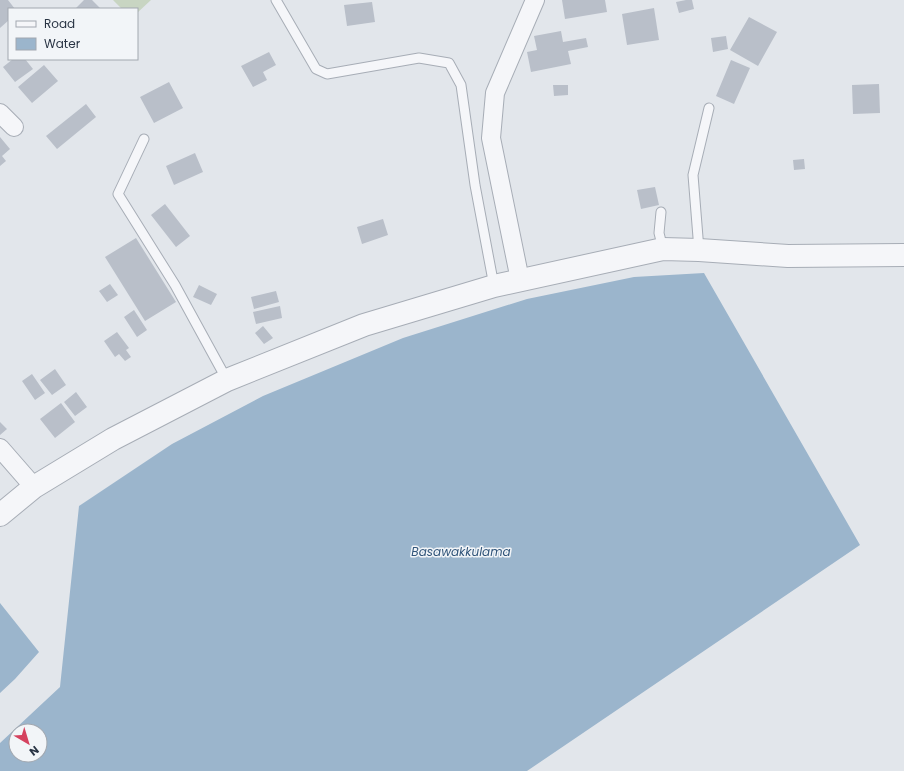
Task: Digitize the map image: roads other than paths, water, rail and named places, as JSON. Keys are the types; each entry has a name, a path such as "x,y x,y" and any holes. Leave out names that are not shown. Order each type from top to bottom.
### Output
{"street":[{"path":"520,280 491,138 496,93 535,0"},
{"path":"0,112 14,127"},
{"path":"0,515 34,487 113,439 227,380 364,325 494,286 664,249 788,256 904,255"},
{"path":"0,448 34,487"}],"lane":[{"path":"276,0 316,69 327,74 420,58 449,63 461,85 475,185 494,286"},
{"path":"699,250 693,175 709,108"},
{"path":"144,139 118,194 175,285 227,380"},
{"path":"661,212 659,233 664,249"}],"water":[{"name":"Basawakkulama","path":"704,273 860,545 527,771 0,771 0,743 8,736 8,763 48,763 48,723 21,723 60,687 79,506 172,444 263,396 403,338 527,299 634,277"},
{"path":"0,603 39,652 15,679 0,693"}]}
